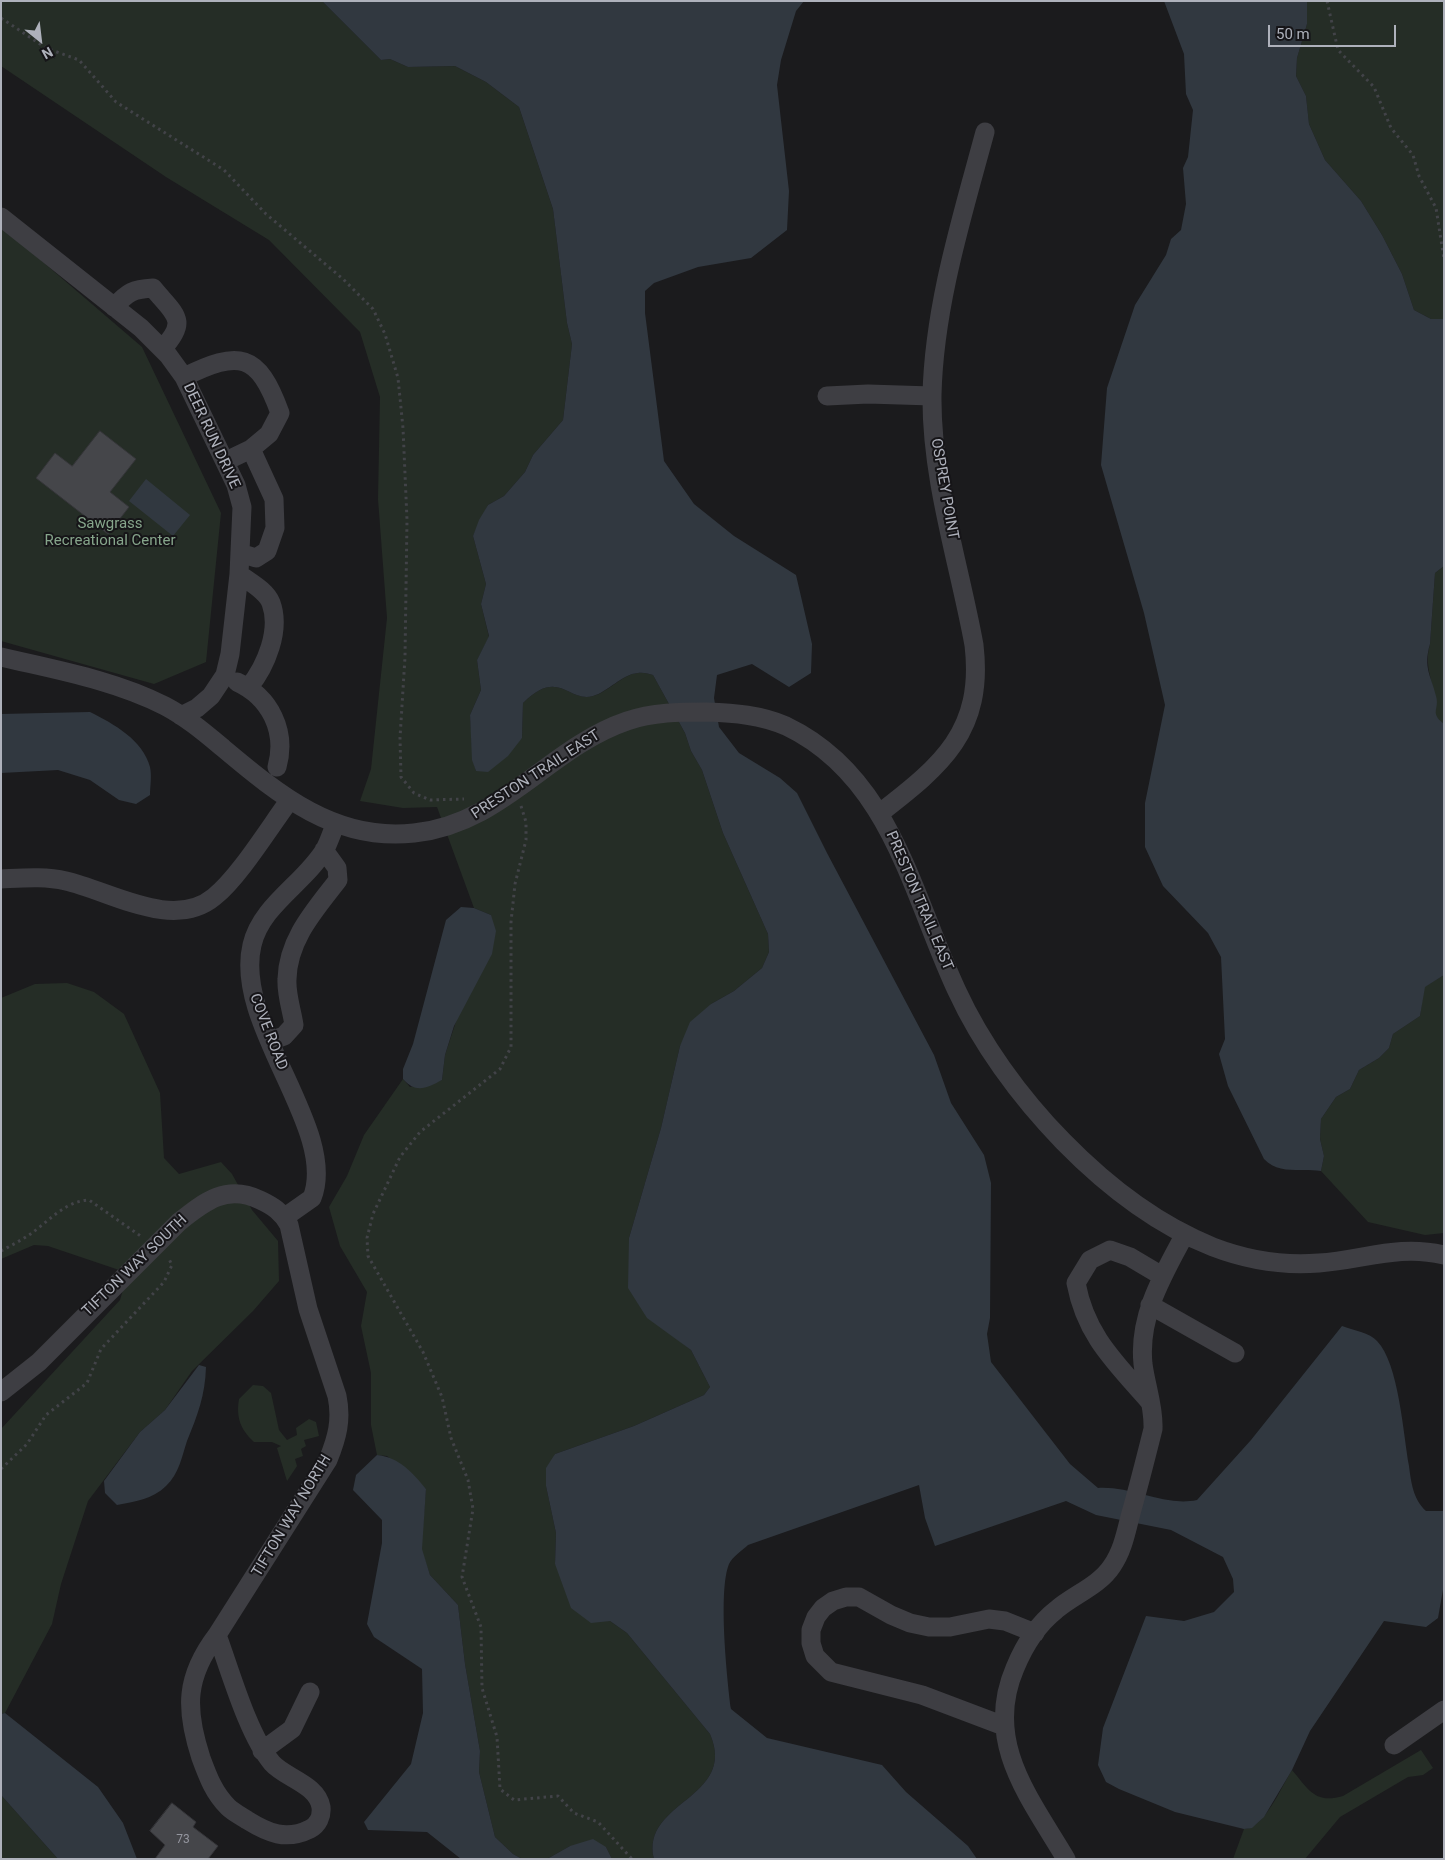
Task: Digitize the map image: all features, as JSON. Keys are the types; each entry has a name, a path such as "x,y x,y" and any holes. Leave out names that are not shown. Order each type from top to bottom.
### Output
{"street":[{"name":"OSPREY POINT","path":"880,813 924,780 945,757 962,732 971,711 975,689 977,667 974,645 944,496 935,442 932,396 939,320 985,132"},
{"name":"DEER RUN DRIVE","path":"1,217 114,307 162,349 184,377 209,432 226,461 236,486 242,508 239,574 230,654 225,675 211,696 197,708 181,716"},
{"path":"114,307 125,295 136,289 153,288 174,314 178,324 175,335 162,349"},
{"path":"184,377 211,364 235,359 255,366 272,389 280,413 269,434 251,449 226,461"},
{"path":"827,396 868,394 932,396"},
{"path":"240,553 256,558 267,552 275,528 274,499 251,449"},
{"path":"239,574 260,589 271,602 273,620 270,654 249,687"},
{"name":"PRESTON TRAIL EAST","path":"1,657 92,678 140,696 181,716 289,801 335,824 365,832 415,833 464,821 516,791 559,758 592,738 631,719 665,712 714,712 757,716 783,725 812,741 842,764 858,782 880,813 898,848 957,992 978,1032 1004,1070 1038,1113 1115,1188 1162,1222 1185,1234 1241,1256 1293,1264 1329,1262 1394,1250 1444,1255"},
{"path":"225,675 249,687 265,702 275,717 280,738 277,767"},
{"path":"1,880 30,878 63,880 95,888 140,905 172,911 197,907 214,898 227,885 289,801"},
{"name":"COVE ROAD","path":"285,1218 312,1198 317,1172 303,1120 259,1016 249,973 252,944 268,913 324,850 335,824"},
{"path":"270,1041 284,1036 294,1025 286,980 291,950 308,919 338,880 337,868 324,850"},
{"name":"TIFTON WAY SOUTH","path":"1,1392 39,1362 179,1222 198,1206 222,1195 251,1195 271,1204 285,1218"},
{"name":"TIFTON WAY NORTH","path":"217,1635 238,1694 262,1751 273,1764 314,1792 319,1800 320,1818 314,1827 300,1834 285,1836 265,1832 230,1809 217,1795 209,1780 192,1730 189,1710 190,1690 196,1670 205,1651 323,1468 338,1436 340,1408 308,1309 289,1225 285,1218"},
{"path":"1066,1859 1015,1772 1007,1747 1004,1726 1004,1704 1012,1674 1023,1650 1035,1633 1056,1610 1102,1577 1111,1568 1122,1550 1153,1429 1152,1406 1143,1364 1143,1337 1150,1305 1162,1276 1185,1234"},
{"path":"1152,1406 1100,1345 1081,1308 1076,1283 1090,1260 1110,1250 1130,1257 1162,1276"},
{"path":"1150,1305 1235,1353"},
{"path":"1004,1726 922,1695 831,1672 815,1656 811,1643 811,1630 816,1617 823,1608 833,1601 846,1597 859,1597 904,1620 930,1627 950,1627 989,1619 1005,1621 1035,1633"},
{"path":"262,1751 292,1729 310,1692"},
{"path":"1394,1745 1444,1710"}],"path":[{"path":"1327,1 1338,50 1374,87 1391,128 1408,146 1413,155 1419,176 1436,208 1444,259"},
{"path":"1,18 46,48 79,60 116,102 224,170 266,214 343,279 373,309 385,334 398,378 403,428 407,520 405,657 400,738 401,777 414,793 430,800 456,800 471,797"},
{"path":"516,791 526,822 526,840 515,884 511,922 511,1047 500,1069 420,1132 400,1157 374,1214 367,1238 368,1256 423,1352 442,1397 451,1438 468,1480 473,1509 462,1577 481,1627 482,1688 497,1737 500,1789 514,1800 558,1796 574,1813 598,1822 632,1859"}],"green space":[{"path":"1,1 322,1 381,60 390,59 408,67 455,66 486,82 519,107 553,209 567,323 572,344 563,420 533,455 525,472 504,496 488,505 473,536 486,584 481,604 489,637 477,660 481,690 470,715 473,760 476,771 522,738 523,703 535,693 554,687 584,697 593,696 605,691 626,676 642,673 653,675 685,733 691,751 702,770 723,833 768,934 769,952 762,968 734,991 711,1004 680,1046 661,1128 629,1238 671,1334 691,1350 710,1387 704,1395 634,1426 555,1454 546,1486 556,1533 555,1564 610,1621 627,1633 710,1734 715,1756 711,1773 701,1787 661,1824 654,1840 654,1859 612,1859 606,1847 570,1846 547,1859 522,1859 513,1854 495,1837 479,1772 480,1751 465,1664 458,1605 430,1575 421,1549 426,1489 387,1456 377,1455 371,1425 371,1373 361,1326 367,1292 340,1246 329,1207 347,1176 364,1135 403,1079 410,1087 442,1080 445,1055 491,915 474,908 437,807 403,808 360,801 371,769 387,618 378,499 380,397 360,332 269,240 166,177 1,66"},
{"path":"1307,1 1444,1 1444,319 1431,319 1414,310 1402,274 1382,235 1361,201 1325,160 1309,124 1306,96 1296,76 1297,58 1307,24"},
{"name":"Sawgrass Recreational Center","path":"1,226 142,347 221,513 206,662 154,684 1,641"},
{"path":"1444,566 1444,724 1438,721 1434,714 1435,705 1428,654 1435,573"},
{"path":"1444,975 1444,1233 1425,1235 1368,1222 1321,1171 1324,1156 1320,1139 1321,1119 1336,1097 1350,1089 1359,1070 1379,1058 1389,1048 1393,1034 1420,1016 1424,987"},
{"path":"67,983 94,992 124,1014 160,1093 164,1158 179,1174 221,1162 232,1174 252,1210 278,1241 279,1281 253,1311 192,1371 165,1410 140,1432 88,1501 61,1584 52,1624 5,1713 1,1714 1,1429 120,1300 128,1273 48,1246 34,1245 1,1259 1,998 35,984"},
{"path":"253,1385 263,1386 271,1393 279,1430 287,1440 297,1435 296,1428 309,1419 316,1422 319,1436 304,1440 306,1446 301,1449 303,1456 295,1459 297,1466 287,1481 277,1448 281,1446 272,1442 254,1442 245,1432 240,1422 238,1411 239,1399"},
{"path":"1421,1750 1433,1768 1423,1775 1408,1777 1340,1817 1305,1859 1233,1859 1244,1829 1252,1827 1266,1814 1292,1770 1313,1794 1319,1797 1333,1798 1343,1796"},
{"path":"1,1795 58,1859 1,1859"}],"shaded area":[{"path":"322,1 804,1 796,11 781,60 777,85 789,191 787,230 751,258 698,267 654,283 645,291 645,313 664,461 694,504 734,536 796,575 812,644 811,673 789,687 752,664 717,675 714,698 719,727 739,753 780,778 797,793 934,1055 951,1103 984,1155 991,1183 990,1318 987,1334 991,1362 1070,1464 1098,1488 1123,1490 1173,1501 1197,1500 1251,1440 1342,1326 1374,1338 1384,1352 1395,1382 1399,1400 1415,1496 1426,1511 1444,1511 1444,1584 1438,1618 1426,1627 1384,1621 1310,1731 1292,1770 1264,1817 1252,1828 1244,1829 1175,1812 1106,1782 1098,1765 1103,1728 1146,1616 1184,1621 1214,1612 1234,1592 1233,1579 1223,1557 1171,1530 1096,1515 1066,1501 935,1546 925,1518 919,1485 748,1545 733,1559 729,1564 724,1594 726,1657 731,1709 767,1738 882,1765 906,1792 968,1846 977,1859 654,1859 654,1840 661,1824 701,1787 711,1773 715,1756 710,1734 627,1633 610,1621 591,1623 571,1608 555,1564 556,1533 546,1486 546,1468 555,1454 634,1426 704,1395 710,1387 691,1350 647,1318 628,1288 629,1238 661,1128 680,1046 690,1022 711,1004 734,991 762,968 769,952 768,934 723,833 702,770 691,751 685,733 653,675 642,673 626,676 593,696 584,697 554,687 535,693 523,703 522,738 508,756 488,772 476,771 472,760 470,715 481,690 477,660 489,636 481,604 486,584 473,536 479,520 488,505 504,496 525,472 533,455 563,420 572,344 567,323 553,209 519,107 486,82 455,66 408,67 390,59 381,60"},
{"path":"1164,1 1307,1 1307,24 1297,58 1296,76 1306,96 1309,124 1325,160 1361,201 1382,235 1402,274 1414,310 1431,319 1444,319 1444,566 1435,573 1430,644 1427,659 1428,671 1437,701 1436,714 1444,724 1444,975 1425,987 1420,1016 1393,1034 1389,1048 1379,1058 1359,1070 1350,1089 1336,1097 1321,1119 1320,1139 1324,1156 1321,1171 1283,1169 1270,1164 1264,1159 1228,1086 1219,1054 1225,1039 1221,957 1208,933 1163,886 1145,847 1145,803 1165,705 1144,613 1101,465 1107,388 1135,305 1166,255 1171,239 1181,230 1186,204 1183,168 1188,157 1193,110 1186,94 1184,54"},
{"path":"146,479 190,515 173,536 129,501"},
{"path":"90,712 118,728 141,749 150,767 150,795 136,804 119,800 90,780 58,770 1,773 1,714"},
{"path":"461,907 474,908 491,915 496,931 492,954 454,1026 445,1055 442,1080 422,1088 412,1087 403,1079 403,1069 413,1044 446,920"},
{"path":"199,1365 206,1367 202,1396 180,1465 174,1476 166,1486 155,1494 130,1503 117,1505 105,1493 104,1481 140,1432 165,1410"},
{"path":"377,1455 399,1462 426,1489 422,1549 430,1575 458,1605 465,1664 480,1751 479,1772 495,1837 513,1854 522,1859 461,1859 427,1832 368,1830 364,1822 411,1764 423,1713 422,1669 374,1637 367,1624 382,1543 382,1520 353,1490 356,1475"},
{"path":"5,1713 98,1787 123,1823 137,1859 58,1859 1,1795 1,1714"},
{"path":"593,1839 606,1847 612,1859 547,1859 570,1846"}],"building":[{"path":"100,431 136,459 110,492 129,507 108,534 36,478 55,453 72,466"},
{"path":"172,1803 196,1822 193,1827 218,1846 208,1859 155,1859 165,1845 150,1831"}]}
